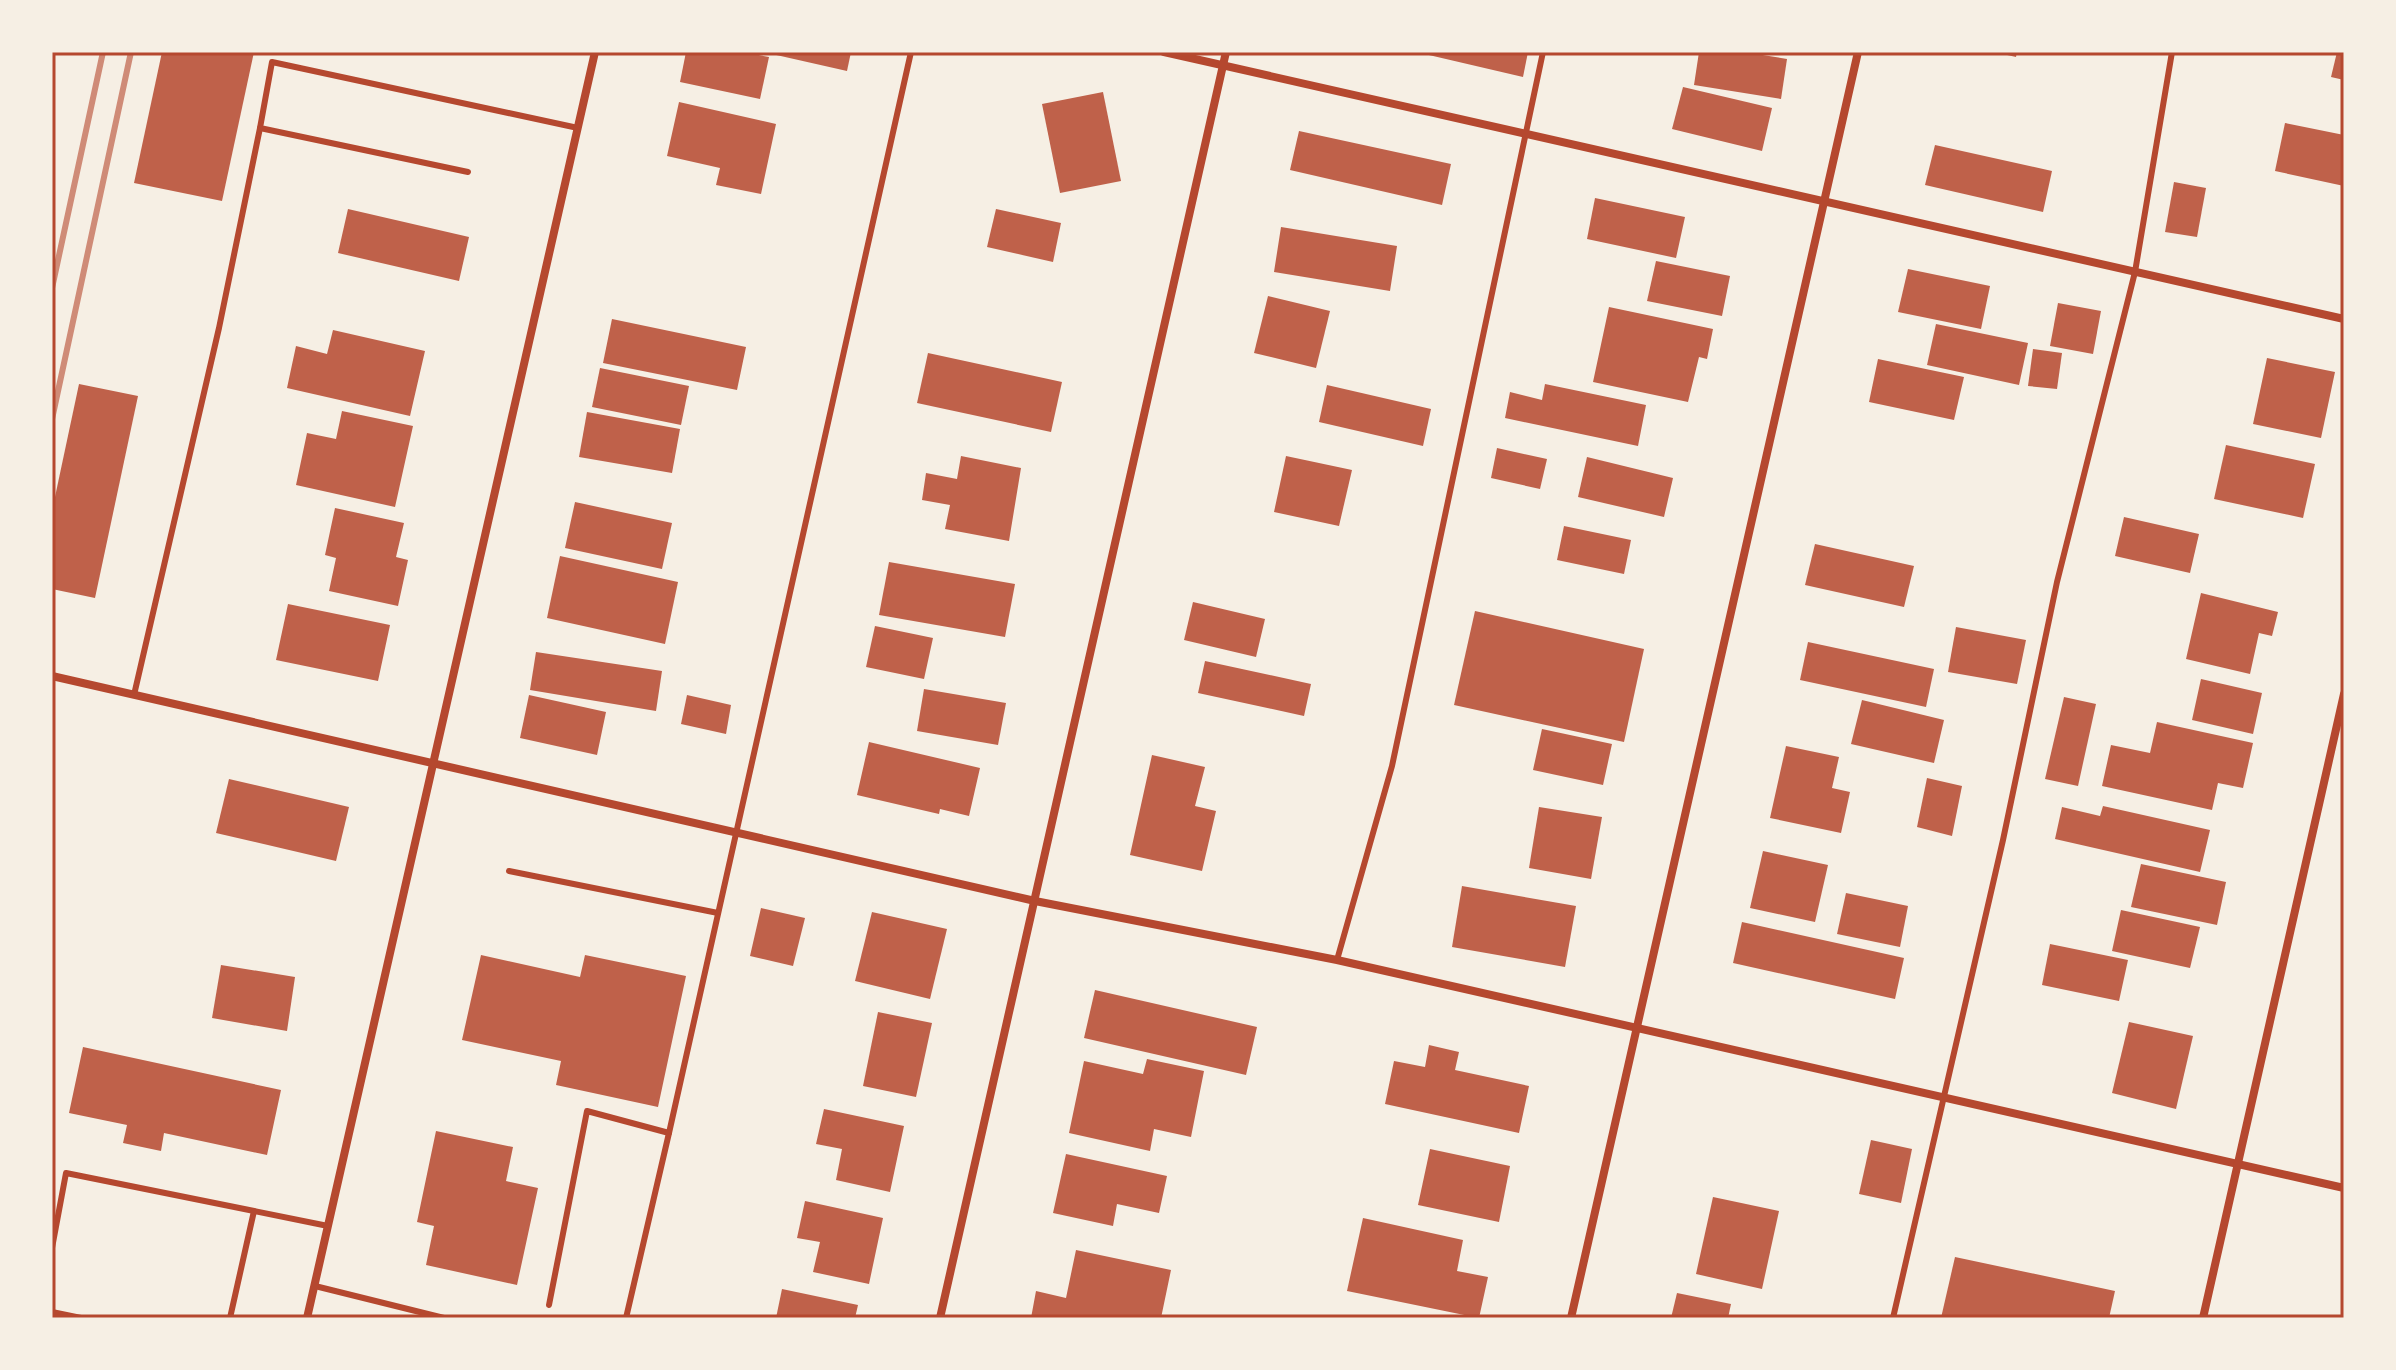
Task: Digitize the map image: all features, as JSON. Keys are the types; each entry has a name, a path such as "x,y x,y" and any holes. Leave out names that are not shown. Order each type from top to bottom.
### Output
{"street":[{"path":"307,1318 595,52"},
{"path":"1164,52 2344,319"},
{"path":"940,1318 1226,52"},
{"path":"1571,1318 1858,52"},
{"path":"52,676 1035,901 1337,960 2344,1188"},
{"path":"2203,1318 2344,694"}],"lane":[{"path":"134,695 219,328 272,62 267,52"},
{"path":"626,1318 911,52"},
{"path":"1337,960 1392,766 1429,574 1501,264 1543,52"},
{"path":"1893,1318 2003,840 2057,582 2135,272 2172,52"},
{"path":"272,62 578,128"},
{"path":"260,128 468,172"},
{"path":"509,871 718,913"},
{"path":"549,1305 587,1111 669,1133"},
{"path":"52,1248 66,1173 328,1226"},
{"path":"230,1318 254,1211"},
{"path":"315,1286 444,1318"},
{"path":"52,1312 81,1318"}],"building":[{"path":"162,52 254,52 222,201 134,183"},
{"path":"686,52 743,52 769,57 760,99 680,82"},
{"path":"763,52 851,52 847,71"},
{"path":"1416,52 1528,52 1523,77"},
{"path":"1699,52 1744,52 1787,59 1781,99 1694,85"},
{"path":"1994,52 2017,52 2016,57"},
{"path":"2337,52 2344,52 2344,80 2331,77"},
{"path":"1683,87 1772,108 1762,151 1672,129"},
{"path":"1103,92 1121,181 1060,193 1042,104"},
{"path":"679,102 776,124 761,194 716,185 720,168 667,156"},
{"path":"2285,123 2344,135 2344,186 2275,171"},
{"path":"1299,131 1451,164 1442,205 1290,170"},
{"path":"1935,145 2052,171 2043,212 1925,185"},
{"path":"2174,182 2206,188 2197,237 2165,232"},
{"path":"1595,198 1685,217 1676,258 1587,239"},
{"path":"348,209 469,237 459,281 338,253"},
{"path":"996,209 1061,223 1053,262 987,247"},
{"path":"1281,227 1397,246 1390,291 1274,272"},
{"path":"1656,261 1730,276 1722,316 1647,301"},
{"path":"1908,269 1990,286 1981,329 1898,312"},
{"path":"1268,296 1330,311 1316,368 1254,353"},
{"path":"2058,303 2101,311 2093,354 2050,346"},
{"path":"1609,307 1713,329 1707,359 1699,357 1688,402 1593,382"},
{"path":"612,319 746,347 737,390 603,363"},
{"path":"1936,324 2028,343 2019,385 1927,365"},
{"path":"333,330 425,351 410,416 287,388 296,346 327,354"},
{"path":"2033,349 2062,353 2057,389 2028,386"},
{"path":"928,353 1062,382 1051,432 917,403"},
{"path":"2267,358 2335,372 2321,438 2253,424"},
{"path":"1878,359 1964,377 1954,420 1869,402"},
{"path":"600,368 689,386 681,425 592,407"},
{"path":"79,384 138,396 95,598 52,589 52,511"},
{"path":"1545,384 1646,405 1638,446 1505,418 1510,392 1542,400"},
{"path":"1327,385 1431,409 1423,446 1319,422"},
{"path":"342,411 413,426 395,507 296,485 307,433 336,439"},
{"path":"587,412 680,429 672,473 579,457"},
{"path":"2226,445 2315,464 2303,518 2214,499"},
{"path":"1497,448 1547,459 1540,489 1491,478"},
{"path":"961,456 1021,468 1009,541 945,529 950,505 922,500 926,473 957,479"},
{"path":"1286,456 1352,470 1339,526 1274,512"},
{"path":"1587,457 1673,478 1664,517 1578,497"},
{"path":"575,502 672,523 662,569 565,548"},
{"path":"335,508 404,523 396,557 408,560 398,606 329,591 336,558 325,555"},
{"path":"2124,517 2199,534 2190,573 2115,556"},
{"path":"1564,526 1631,540 1624,574 1557,560"},
{"path":"1815,544 1914,566 1904,607 1805,585"},
{"path":"560,556 678,582 665,644 547,618"},
{"path":"889,562 1015,584 1005,637 879,615"},
{"path":"2201,593 2278,612 2272,636 2259,633 2250,674 2186,659"},
{"path":"1193,602 1265,619 1256,657 1184,640"},
{"path":"288,604 390,625 378,681 276,660"},
{"path":"1475,611 1644,649 1624,742 1454,705"},
{"path":"875,626 933,638 924,679 866,667"},
{"path":"1956,627 2026,640 2017,684 1948,672"},
{"path":"1808,642 1934,669 1926,707 1800,680"},
{"path":"536,652 662,671 656,711 530,690"},
{"path":"1205,661 1311,684 1304,716 1198,693"},
{"path":"2201,679 2262,693 2253,734 2192,720"},
{"path":"924,689 1006,703 998,745 917,731"},
{"path":"529,695 606,712 597,755 520,738"},
{"path":"687,695 731,705 726,734 681,724"},
{"path":"2064,697 2096,704 2078,786 2045,779"},
{"path":"1862,700 1944,720 1934,763 1851,744"},
{"path":"2157,722 2253,743 2243,788 2218,783 2212,810 2102,786 2111,745 2150,753"},
{"path":"1542,729 1612,744 1603,785 1533,770"},
{"path":"869,742 980,768 969,816 940,809 939,814 857,795"},
{"path":"1786,746 1839,757 1832,788 1850,792 1841,833 1770,818"},
{"path":"1152,755 1205,767 1195,806 1216,811 1202,871 1130,855"},
{"path":"1927,778 1962,786 1952,836 1917,827"},
{"path":"229,779 349,807 336,861 216,833"},
{"path":"2103,806 2210,830 2200,872 2055,839 2062,807 2100,816"},
{"path":"1539,807 1602,817 1591,879 1529,868"},
{"path":"1763,851 1828,865 1815,922 1750,908"},
{"path":"2141,864 2226,882 2217,925 2131,907"},
{"path":"1462,886 1576,906 1565,967 1452,947"},
{"path":"1846,893 1908,906 1900,947 1837,934"},
{"path":"761,908 805,918 793,966 750,956"},
{"path":"2121,910 2200,927 2190,968 2112,951"},
{"path":"872,912 947,929 930,999 855,981"},
{"path":"1742,922 1904,958 1895,999 1733,963"},
{"path":"2050,944 2128,960 2119,1001 2042,985"},
{"path":"481,955 580,977 585,955 686,976 658,1107 556,1085 561,1061 462,1040"},
{"path":"221,965 295,977 287,1031 212,1018"},
{"path":"1095,990 1257,1027 1246,1075 1084,1038"},
{"path":"878,1012 932,1023 916,1097 863,1086"},
{"path":"2129,1022 2193,1036 2176,1109 2112,1093"},
{"path":"1429,1045 1459,1052 1455,1070 1529,1086 1519,1133 1385,1104 1394,1061 1425,1067"},
{"path":"83,1047 281,1090 267,1155 164,1133 161,1151 123,1143 127,1125 69,1113"},
{"path":"1147,1059 1204,1071 1191,1137 1154,1129 1150,1151 1069,1133 1084,1061 1143,1074"},
{"path":"824,1109 904,1126 890,1192 836,1180 842,1149 816,1144"},
{"path":"436,1131 513,1147 506,1181 538,1188 517,1285 426,1265 434,1226 417,1222"},
{"path":"1871,1140 1912,1149 1901,1203 1859,1194"},
{"path":"1430,1149 1510,1166 1499,1222 1418,1205"},
{"path":"1066,1154 1167,1176 1159,1213 1117,1204 1113,1226 1053,1213"},
{"path":"1713,1197 1779,1211 1762,1289 1696,1274"},
{"path":"805,1201 883,1218 869,1284 813,1272 820,1242 797,1238"},
{"path":"1363,1218 1463,1240 1457,1271 1488,1277 1479,1318 1347,1291"},
{"path":"1076,1250 1171,1270 1161,1318 1031,1318 1036,1291 1066,1298"},
{"path":"1955,1257 2115,1291 2109,1318 1941,1318"},
{"path":"782,1289 858,1305 855,1318 776,1318"},
{"path":"1677,1293 1731,1304 1728,1318 1671,1318"}],"railway":[{"path":"52,288 103,52"},
{"path":"52,419 131,52"}]}
